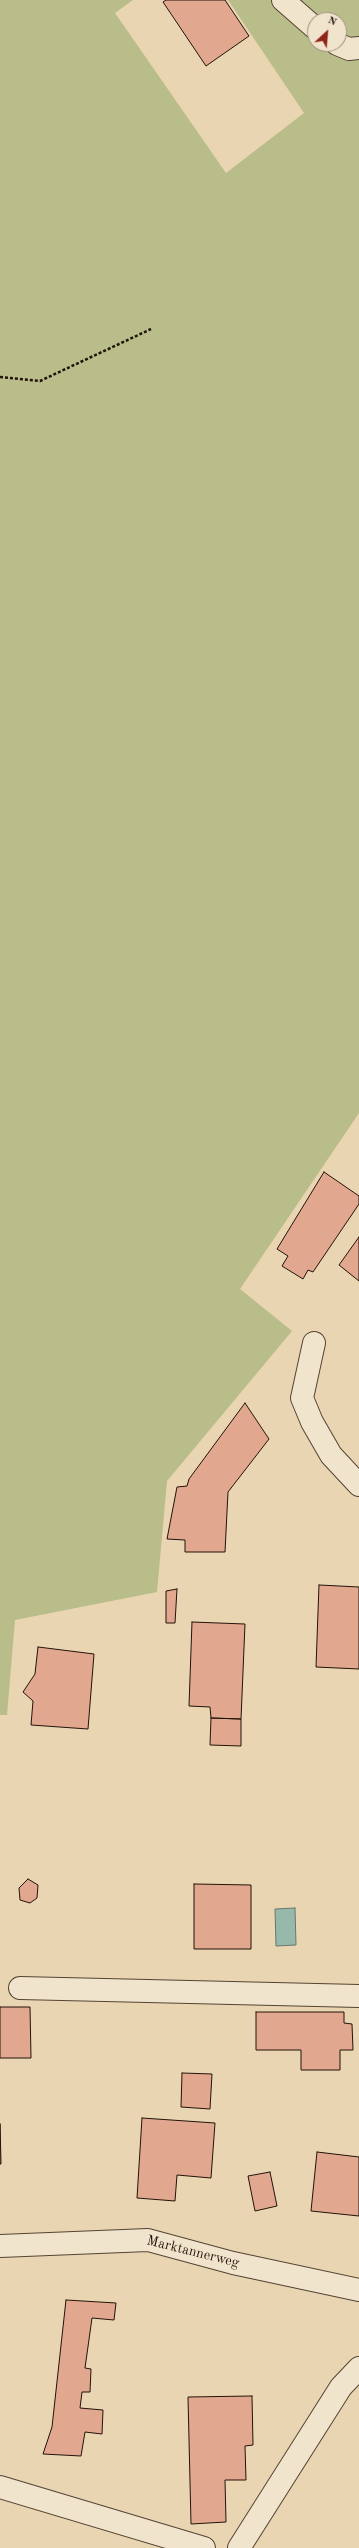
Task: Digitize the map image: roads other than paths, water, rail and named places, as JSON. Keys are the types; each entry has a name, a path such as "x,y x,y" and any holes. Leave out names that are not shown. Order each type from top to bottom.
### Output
{"street":[{"path":"284,0 307,21"},
{"path":"347,48 359,48"},
{"path":"314,1343 302,1398 312,1422 331,1455 359,1485"},
{"path":"20,1988 359,1996"},
{"name":"Marktannerweg","path":"0,2246 148,2240 233,2263 359,2290"},
{"path":"239,2548 341,2387 359,2368"},
{"path":"0,2487 204,2548"}]}
